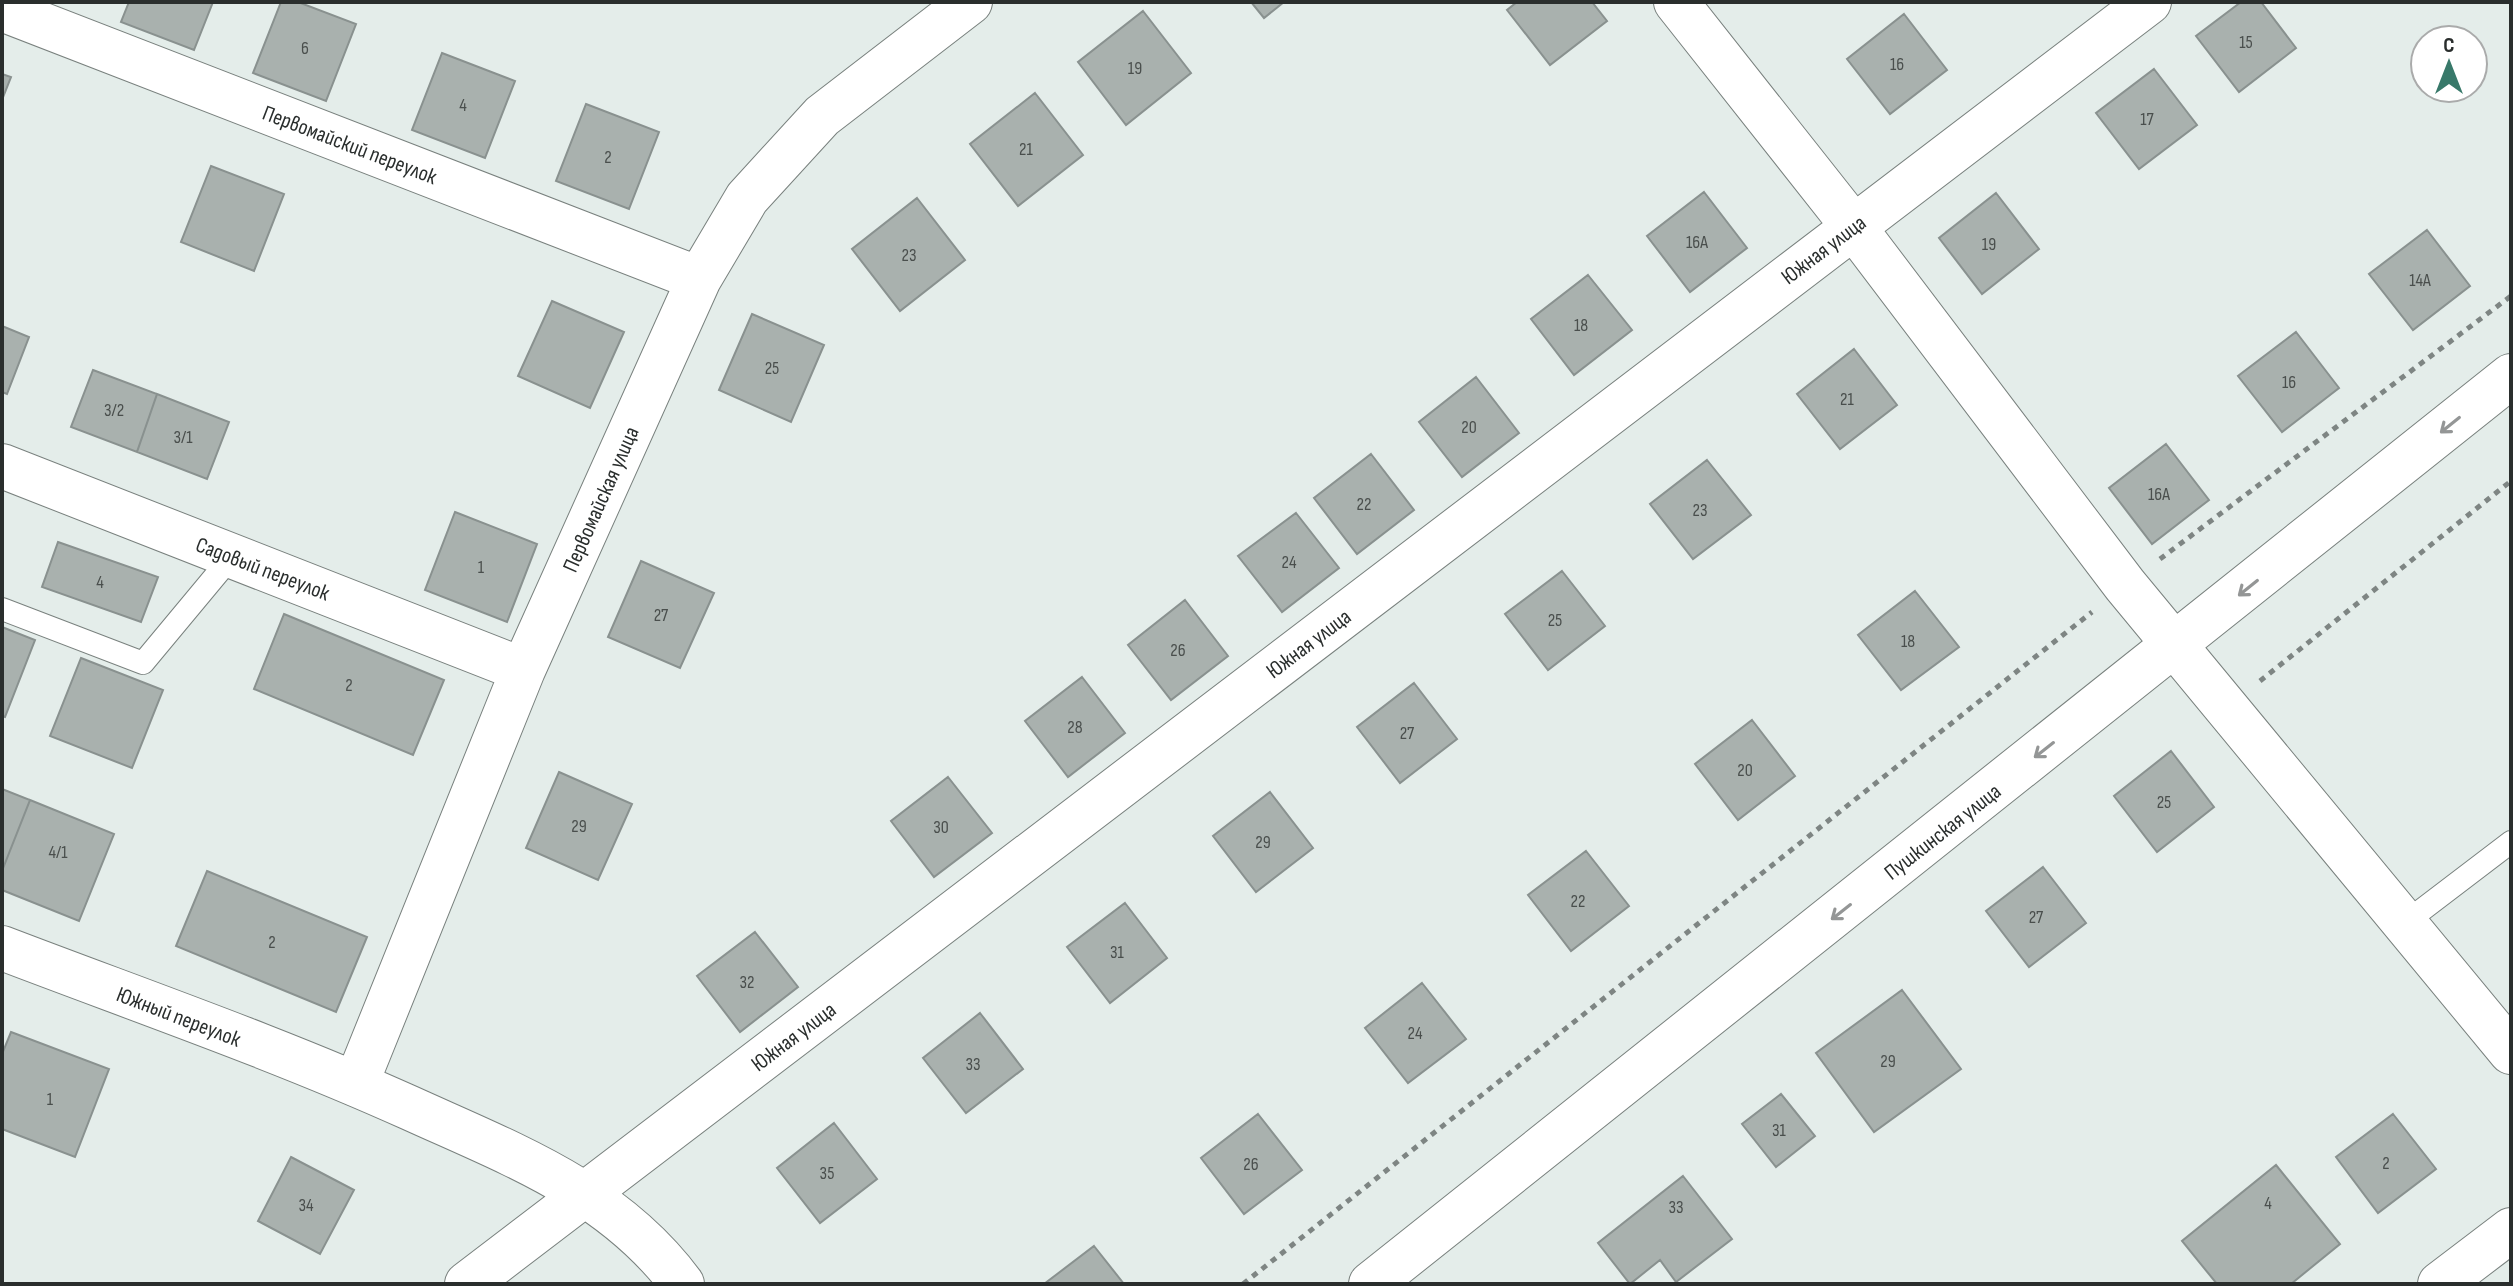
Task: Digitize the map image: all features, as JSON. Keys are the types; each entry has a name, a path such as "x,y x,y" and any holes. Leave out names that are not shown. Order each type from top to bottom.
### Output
{"street":[{"name":"Первомайская улица","path":"356,1084 523,670 699,279 747,198 822,116 970,2"},
{"path":"1676,2 1853,226 2125,585 2511,1052"},
{"name":"Южная улица","path":"467,1284 2149,2"},
{"name":"Первомайский переулок","path":"2,9 699,279"},
{"name":"Пушкинская улица","path":"1371,1284 2175,647 2511,376"},
{"name":"Садовый переулок","path":"2,466 523,670"},
{"name":"Южный переулок","path":"2,948 356,1084 535,1162 586,1195 636,1234 682,1284"},
{"path":"2440,1284 2511,1230"}],"lane":[{"path":"2,609 143,663 232,556"},
{"path":"2406,922 2511,842"}],"path":[{"path":"1243,1284 2125,585 2511,296"},
{"path":"2225,709 2511,481"}],"building":[{"path":"129,2 213,2 194,50 121,22"},
{"path":"281,2 298,2 356,24 326,101 253,73"},
{"path":"1251,2 1284,2 1264,18"},
{"path":"1517,2 1592,2 1607,21 1550,65 1507,10"},
{"path":"2241,2 2261,2 2296,48 2239,92 2196,36"},
{"path":"1143,11 1191,73 1126,125 1078,62"},
{"path":"1904,14 1947,70 1890,114 1847,59"},
{"path":"442,53 515,81 485,158 412,130"},
{"path":"2154,69 2197,125 2139,169 2096,113"},
{"path":"2,74 11,77 2,100"},
{"path":"1035,93 1083,155 1018,206 970,144"},
{"path":"586,104 659,132 629,209 556,181"},
{"path":"211,166 284,194 254,271 181,242"},
{"path":"1704,192 1747,248 1690,292 1647,236"},
{"path":"1996,193 2039,249 1982,294 1939,238"},
{"path":"917,198 965,260 900,311 852,249"},
{"path":"2427,230 2470,286 2413,330 2369,274"},
{"path":"1588,275 1632,330 1574,375 1531,319"},
{"path":"552,301 624,332 590,408 518,376"},
{"path":"752,314 824,345 791,422 719,390"},
{"path":"2,326 29,337 7,394 2,392"},
{"path":"2296,332 2339,388 2282,432 2238,376"},
{"path":"1854,349 1897,405 1840,449 1797,394"},
{"path":"93,370 157,394 137,452 71,427"},
{"path":"1476,377 1519,433 1462,477 1419,422"},
{"path":"157,394 229,422 207,479 137,452"},
{"path":"2166,444 2209,500 2152,544 2109,488"},
{"path":"1371,454 1414,510 1357,554 1314,498"},
{"path":"1707,460 1751,515 1693,559 1650,504"},
{"path":"455,512 537,544 507,622 425,590"},
{"path":"1296,513 1339,568 1282,612 1238,556"},
{"path":"58,542 158,577 141,622 42,587"},
{"path":"641,561 714,593 680,668 608,637"},
{"path":"1562,571 1605,626 1548,670 1505,614"},
{"path":"1915,591 1959,647 1901,690 1858,635"},
{"path":"1185,600 1228,656 1171,700 1128,645"},
{"path":"284,614 444,680 413,755 254,689"},
{"path":"2,627 35,640 5,717 2,716"},
{"path":"81,658 163,690 132,768 50,736"},
{"path":"1082,677 1125,733 1068,777 1025,721"},
{"path":"1414,683 1457,739 1400,783 1357,727"},
{"path":"1752,720 1795,776 1738,820 1695,764"},
{"path":"2171,751 2214,807 2157,852 2114,796"},
{"path":"559,772 632,804 598,880 526,848"},
{"path":"948,777 992,833 934,877 891,821"},
{"path":"2,789 30,800 2,871"},
{"path":"1270,792 1313,848 1256,892 1213,836"},
{"path":"30,800 114,834 79,921 2,890 2,871"},
{"path":"1586,851 1629,906 1571,951 1528,895"},
{"path":"2043,867 2086,923 2029,967 1986,911"},
{"path":"207,871 367,937 336,1012 176,946"},
{"path":"1125,903 1167,958 1110,1003 1067,947"},
{"path":"755,932 798,987 740,1032 697,976"},
{"path":"1422,983 1466,1039 1408,1083 1365,1028"},
{"path":"1902,990 1961,1069 1874,1132 1816,1053"},
{"path":"980,1013 1023,1069 966,1113 923,1058"},
{"path":"11,1032 109,1069 75,1157 2,1129 2,1054"},
{"path":"1781,1094 1815,1136 1776,1167 1742,1124"},
{"path":"1258,1114 1302,1170 1244,1214 1201,1158"},
{"path":"2393,1114 2436,1169 2378,1213 2336,1157"},
{"path":"834,1123 877,1179 820,1223 777,1168"},
{"path":"291,1157 354,1190 320,1254 258,1221"},
{"path":"2276,1165 2340,1244 2291,1284 2217,1284 2182,1241"},
{"path":"1683,1176 1732,1239 1676,1282 1660,1260 1630,1284 1598,1243"},
{"path":"1094,1246 1124,1284 1044,1284"}]}
